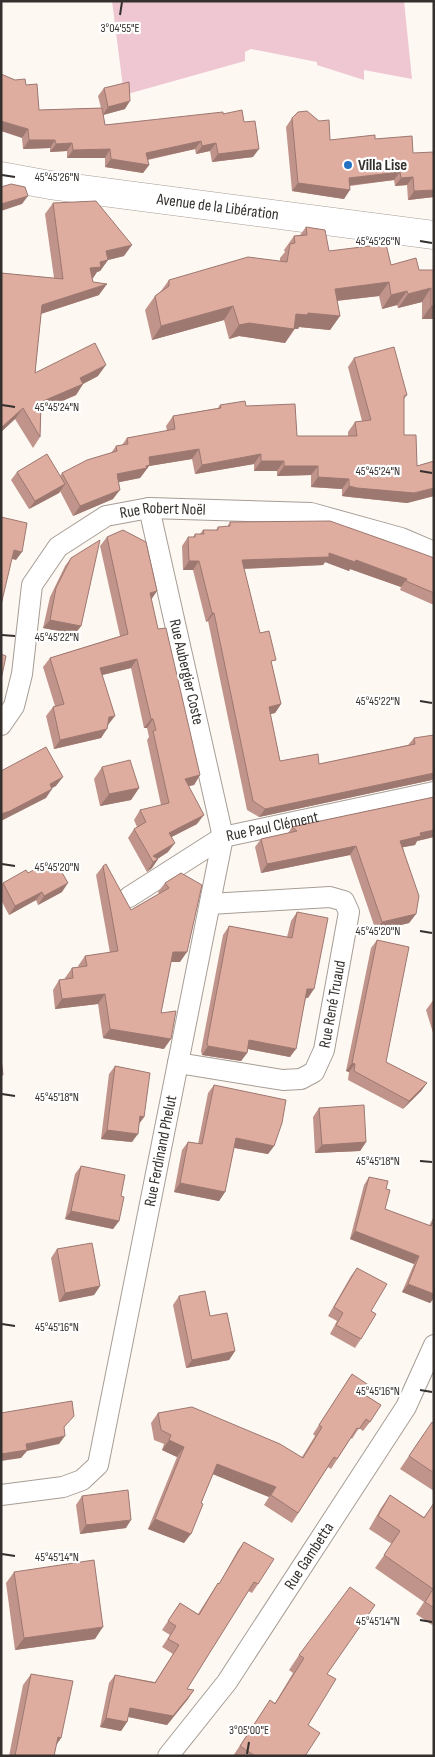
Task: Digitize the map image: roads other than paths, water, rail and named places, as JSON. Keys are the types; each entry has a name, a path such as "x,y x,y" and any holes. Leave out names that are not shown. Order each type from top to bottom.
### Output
{"main road":[{"name":"Avenue de la Libération","path":"1,176 60,187 434,235"}],"street":[{"name":"Rue Robert Noël","path":"1,725 14,706 22,674 32,585 58,546 106,516 149,508 311,512 401,538 434,552"},
{"name":"Rue Aubergier Coste","path":"149,508 223,837"},
{"name":"Rue Paul Clément","path":"129,898 223,837 434,792"},
{"name":"Rue Ferdinand Phelut","path":"1,1495 63,1487 82,1480 98,1466 223,837"},
{"name":"Rue René Truaud","path":"178,1062 283,1080 301,1079 314,1072 324,1050 349,912 344,901 330,897 210,904"},
{"name":"Rue Gambetta","path":"168,1756 227,1682 406,1407 434,1345"}],"place":[{"name":"Villa Lise","path":"348,165"}]}
